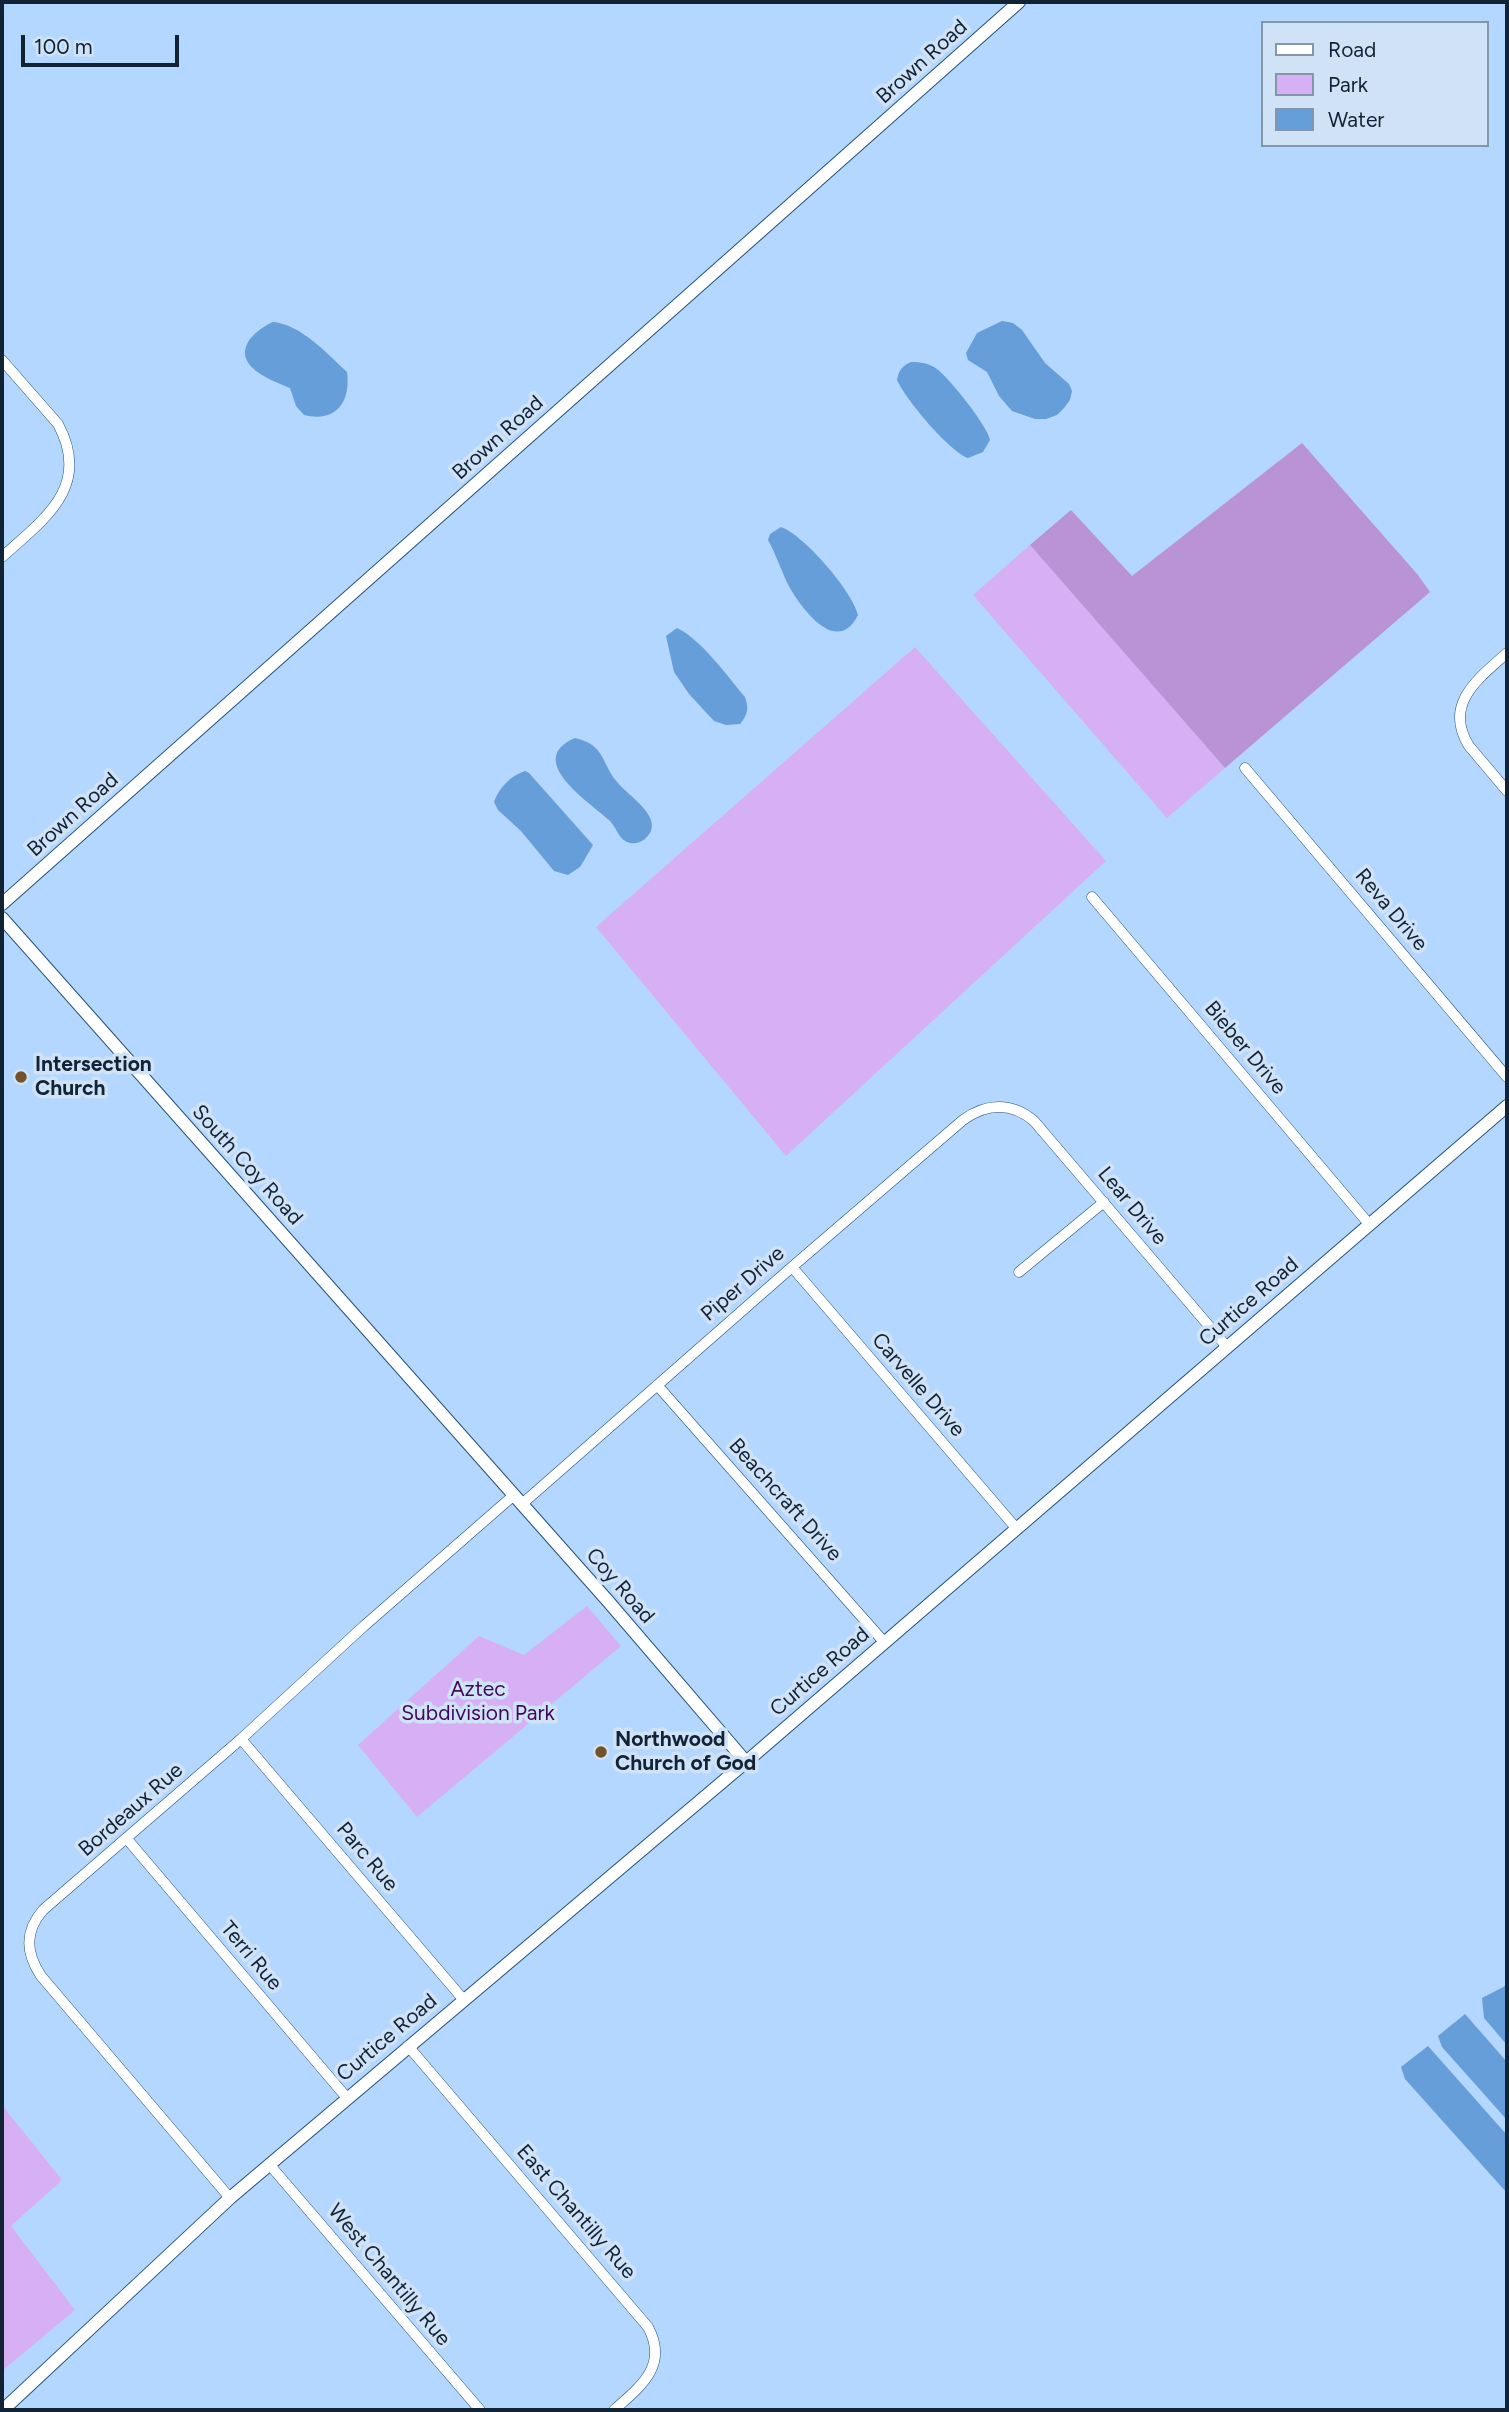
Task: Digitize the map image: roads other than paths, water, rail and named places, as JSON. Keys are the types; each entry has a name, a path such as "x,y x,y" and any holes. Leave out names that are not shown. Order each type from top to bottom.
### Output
{"street":[{"name":"Brown Road","path":"2,904 1019,2"},
{"path":"2,360 58,424 70,456 68,479 61,499 48,517 2,557"},
{"path":"1507,653 1469,689 1462,704 1460,721 1469,746 1507,791"},
{"name":"Reva Drive","path":"1245,768 1507,1077"},
{"name":"Bieber Drive","path":"1093,897 1369,1224"},
{"name":"South Coy Road","path":"2,918 463,1438"},
{"name":"Curtice Road","path":"3,2410 269,2164 746,1762 1507,1105"},
{"name":"Lear Drive","path":"998,1106 1020,1111 1034,1121 1227,1347"},
{"name":"Piper Drive","path":"518,1500 657,1385 963,1120 978,1111 998,1106"},
{"path":"1019,1272 1104,1202"},
{"name":"Carvelle Drive","path":"792,1267 1016,1528"},
{"name":"Beachcraft Drive","path":"657,1385 884,1642"},
{"name":"Coy Road","path":"463,1438 746,1762"},
{"name":"Bordeaux Rue","path":"230,2198 41,1976 30,1957 30,1931 35,1919 241,1739 364,1626 518,1500"},
{"name":"Parc Rue","path":"241,1739 463,1999"},
{"name":"Terri Rue","path":"127,1839 347,2098"},
{"name":"East Chantilly Rue","path":"408,2046 648,2328 656,2350 653,2369 642,2385 614,2410"},
{"name":"West Chantilly Rue","path":"269,2164 480,2410"}],"water":[{"path":"1002,321 1013,323 1022,330 1045,363 1069,384 1072,391 1070,400 1057,415 1035,419 1012,411 999,396 987,372 968,360 966,353 977,333"},
{"path":"273,322 284,324 304,334 347,372 348,383 344,401 333,413 315,417 304,415 296,406 290,388 264,376 249,364 245,349 250,339"},
{"path":"911,362 934,367 959,392 990,440 983,452 968,458 950,446 918,412 897,380 901,369"},
{"path":"781,527 802,541 838,579 858,615 850,626 841,631 832,631 822,626 797,599 768,540 770,534"},
{"path":"677,628 705,650 745,697 747,711 740,724 726,725 714,721 689,694 674,672 666,636"},
{"path":"575,738 598,750 618,783 644,808 652,824 651,831 643,840 632,843 623,839 609,820 565,780 558,769 556,757 561,747"},
{"path":"525,771 593,845 580,867 568,875 554,871 521,831 498,810 494,802 506,783"},
{"path":"1507,1985 1507,2045 1484,2018 1482,1998"},
{"path":"1465,2014 1507,2062 1507,2120 1442,2047 1438,2036"},
{"path":"1428,2046 1507,2135 1507,2193 1405,2079 1401,2067"}],"place":[{"name":"Intersection Church","path":"21,1077"},
{"name":"Northwood Church of God","path":"601,1752"}],"park label":[{"name":"Aztec Subdivision Park","path":"478,1702"}]}
